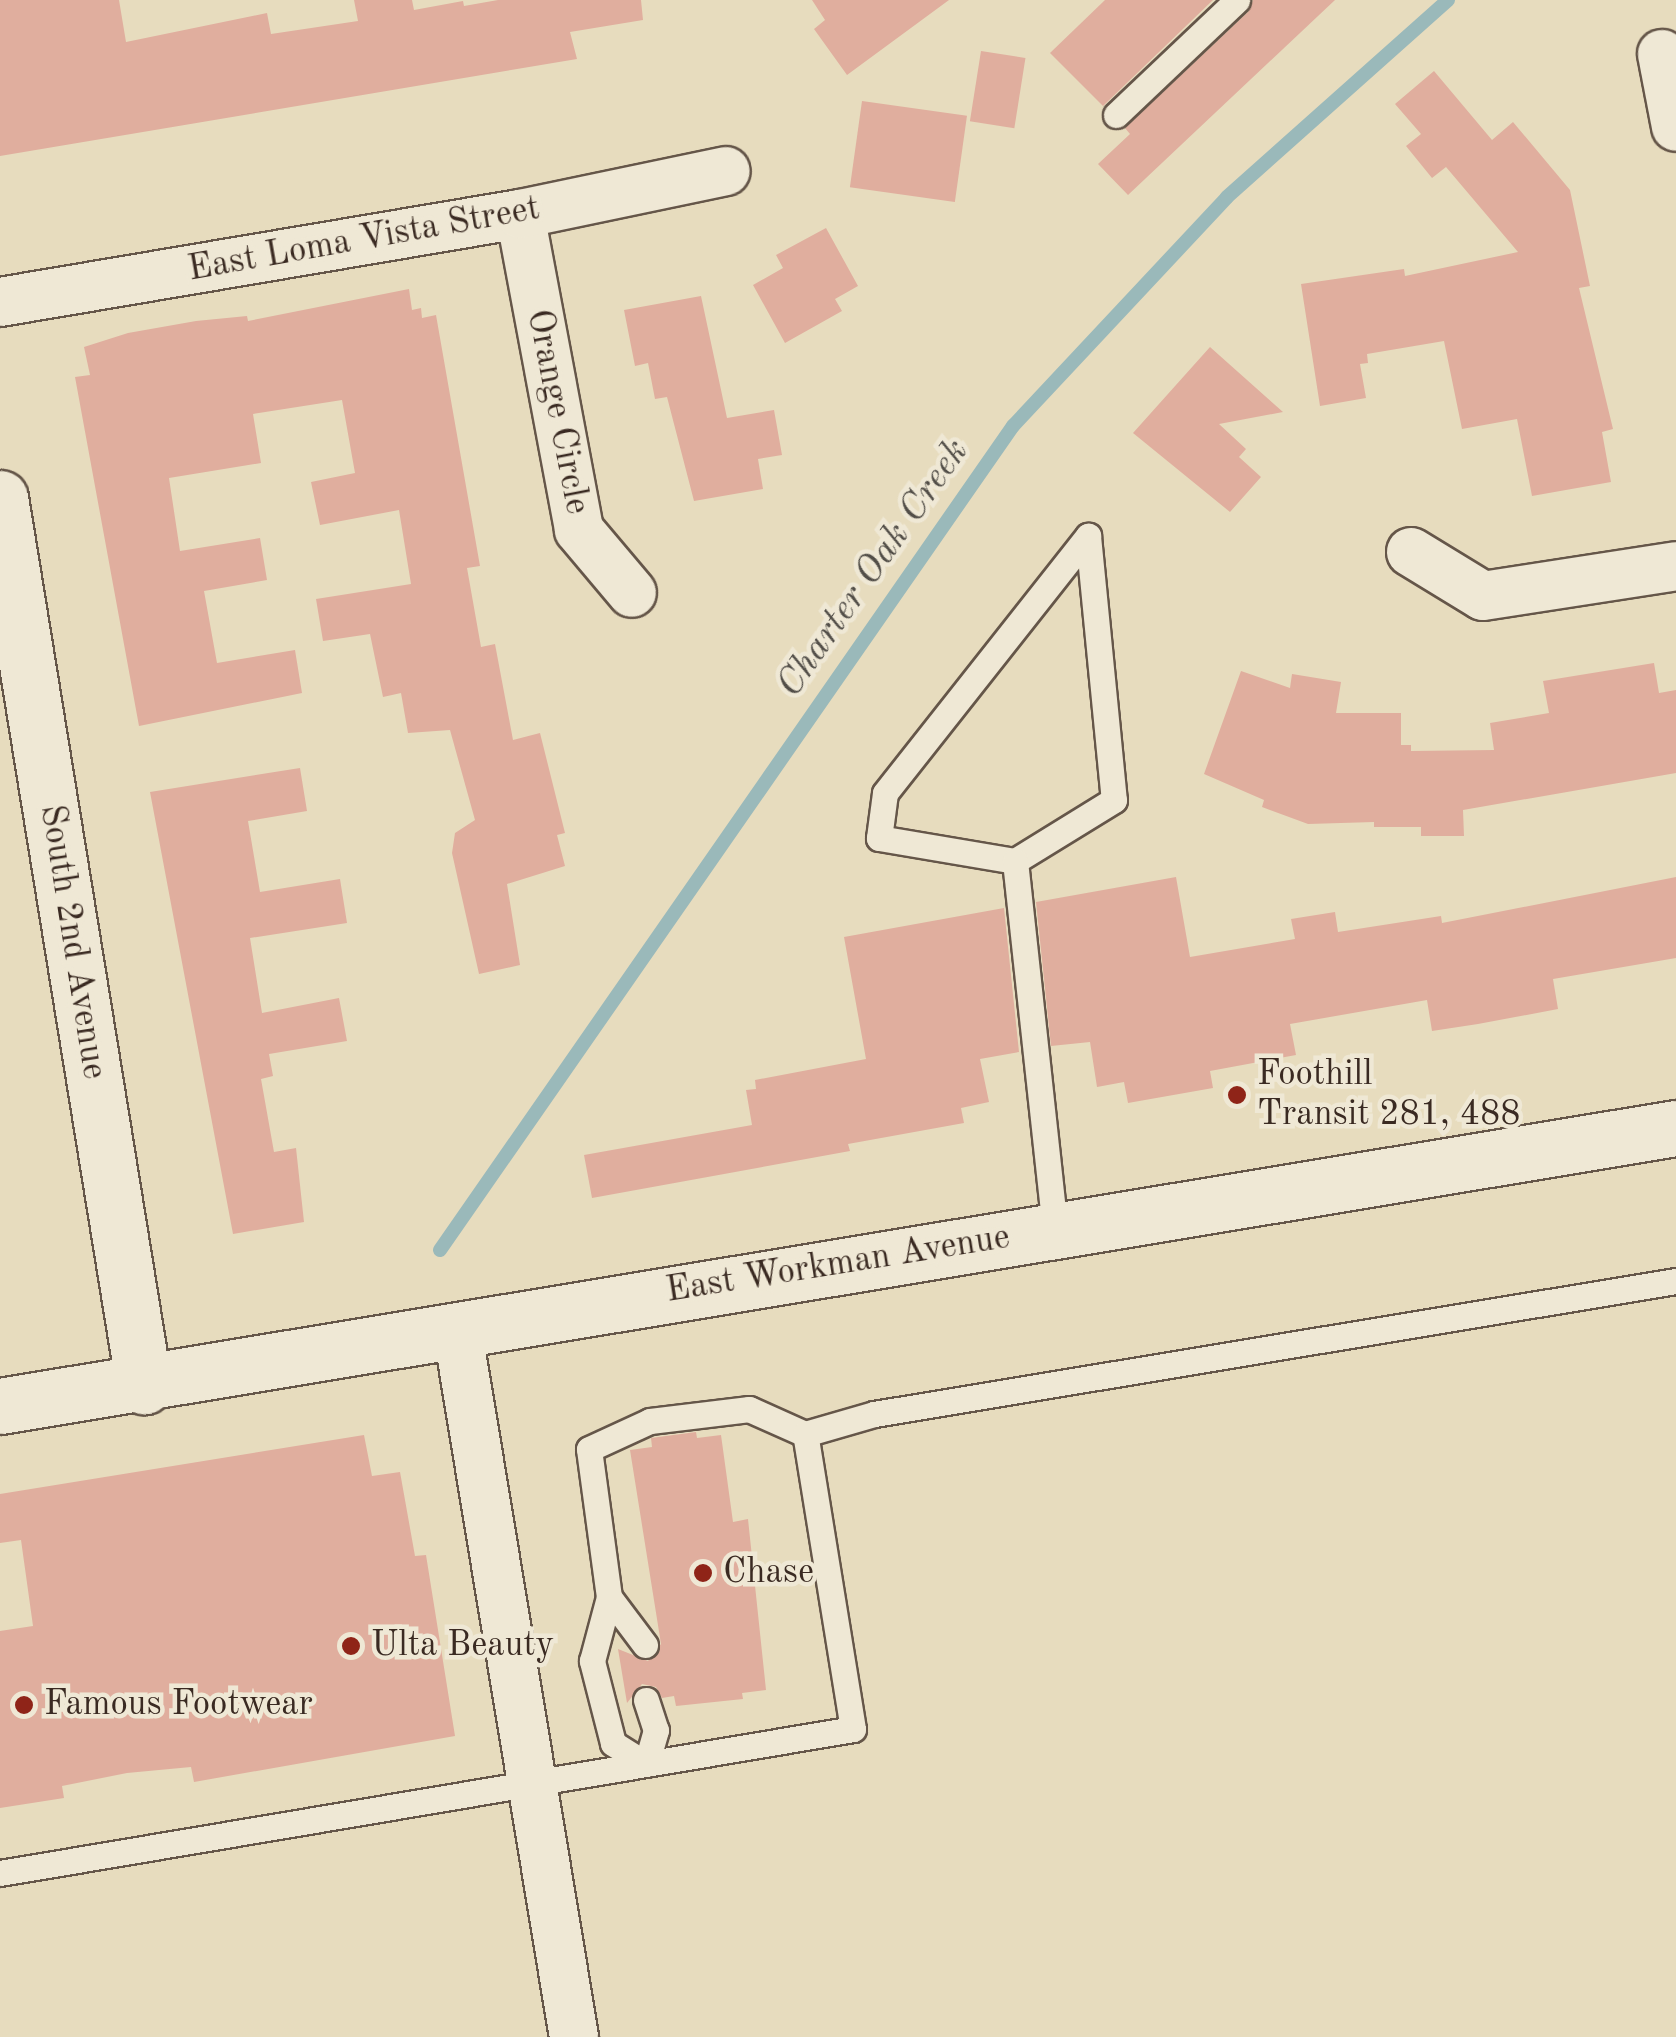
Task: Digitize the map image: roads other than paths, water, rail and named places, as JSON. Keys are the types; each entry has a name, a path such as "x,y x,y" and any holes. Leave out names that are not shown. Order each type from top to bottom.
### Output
{"street":[{"path":"1662,54 1676,126"},
{"name":"East Loma Vista Street","path":"0,302 520,214 726,170"},
{"name":"Orange Circle","path":"520,214 579,530 632,593"},
{"name":"South 2nd Avenue","path":"0,498 144,1386"},
{"path":"1411,552 1483,596 1676,566"},
{"name":"East Workman Avenue","path":"0,1406 144,1386 456,1328 1676,1128"},
{"path":"456,1328 574,2037"}],"lane":[{"path":"1116,115 1237,0"},
{"path":"1088,536 1114,800 1015,861 878,838 885,794 1088,536"},
{"path":"1015,861 1055,1229"},
{"path":"646,1764 614,1743 592,1661 609,1598 588,1450 650,1421 749,1410 805,1434 874,1414 1676,1280"},
{"path":"0,1874 853,1729 805,1434"},
{"path":"609,1598 644,1645"},
{"path":"646,1700 656,1730 646,1764"}],"waterway":[{"name":"Charter Oak Creek","path":"440,1250 1013,426 1227,197 1448,0"}],"place":[{"name":"Foothill Transit 281, 488","path":"1237,1095"},
{"name":"Chase","path":"703,1573"},
{"name":"Ulta Beauty","path":"351,1646"},
{"name":"Famous Footwear","path":"24,1705"}]}
